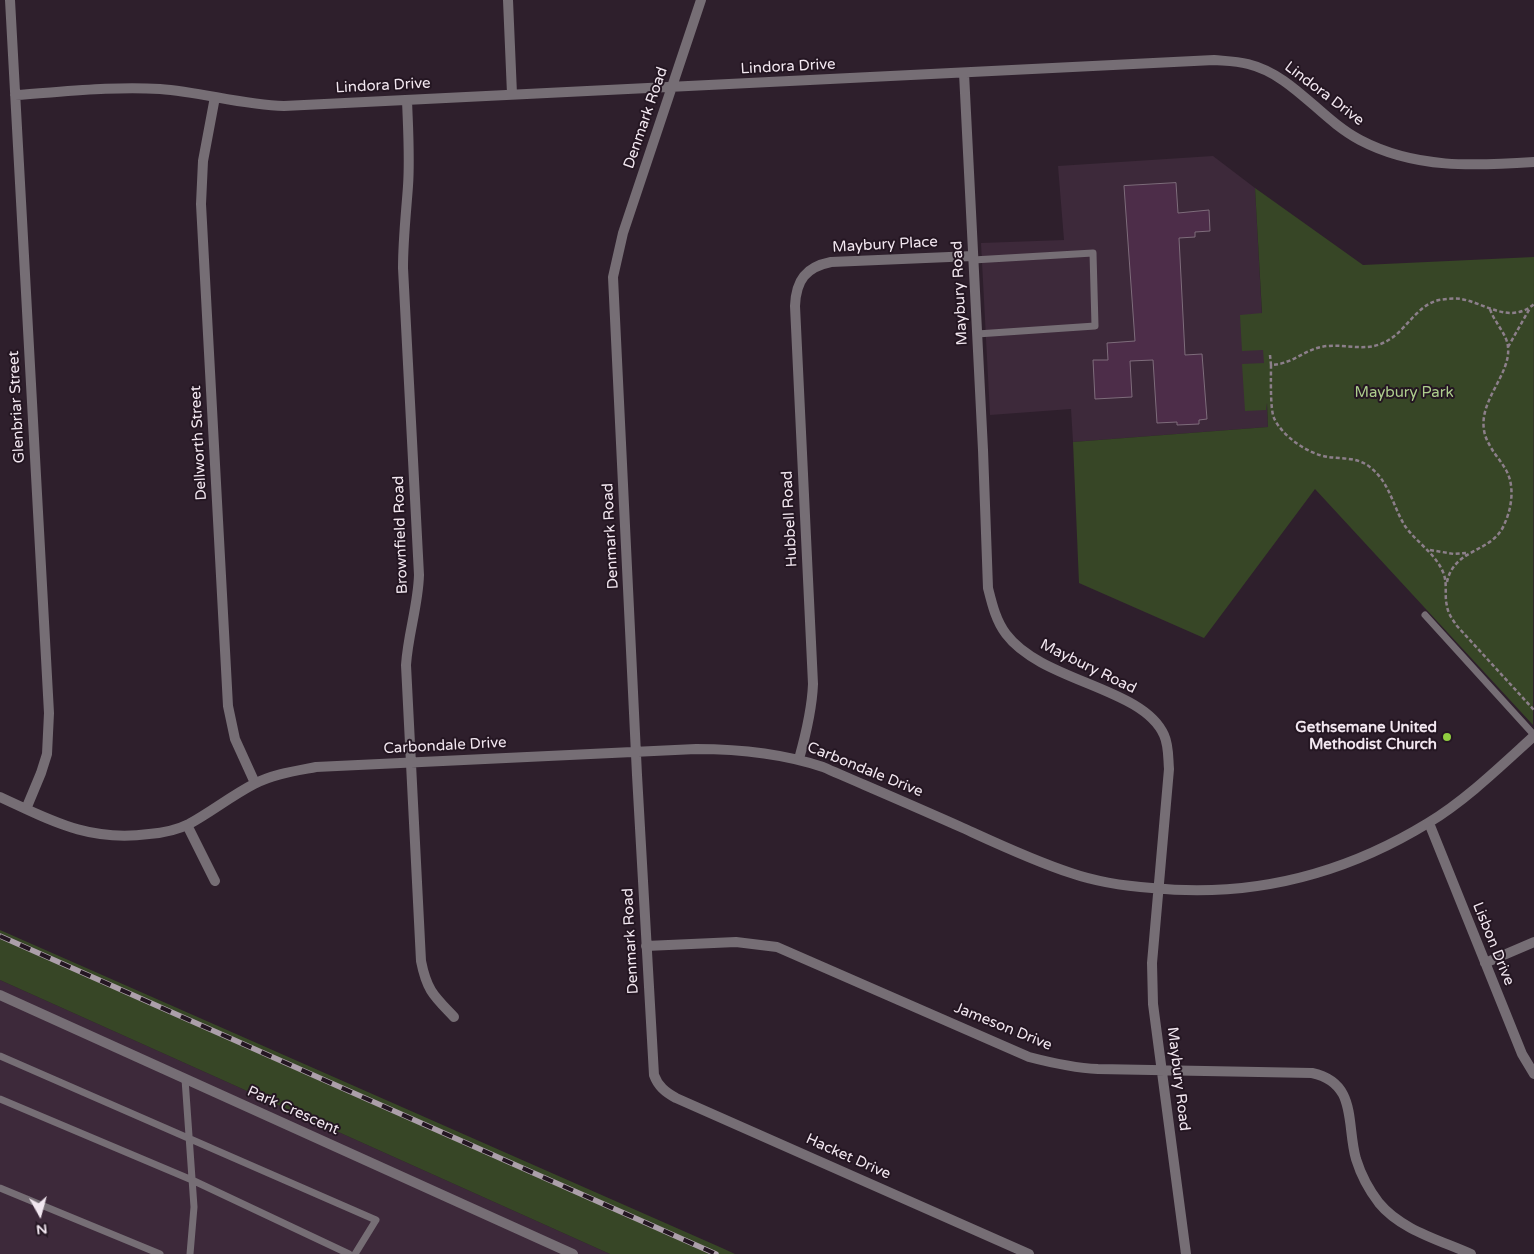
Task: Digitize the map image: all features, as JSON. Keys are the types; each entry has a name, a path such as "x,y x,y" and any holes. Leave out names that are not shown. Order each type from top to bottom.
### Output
{"street":[{"name":"Glenbriar Street","path":"10,0 49,714 47,754 42,773 26,809"},
{"path":"508,0 512,94"},
{"name":"Denmark Road","path":"657,1084 652,1064 614,277 623,233 701,0"},
{"name":"Lindora Drive","path":"15,94 141,88 185,92 275,106 1214,60 1249,64 1274,75 1294,88 1337,126 1367,144 1398,156 1442,164 1472,166 1534,162"},
{"name":"Maybury Road","path":"964,73 988,588 992,606 1006,635 1025,653 1045,665 1129,702 1152,717 1167,741 1169,769 1158,889 1152,984 1161,1071 1186,1254"},
{"name":"Dellworth Street","path":"215,97 203,161 201,204 228,706 235,739 255,783"},
{"name":"Brownfield Road","path":"407,100 409,152 403,268 419,575 418,595 409,633 406,665 422,966 431,993 454,1017"},
{"name":"Maybury Place","path":"803,277 816,267 831,262 973,258"},
{"name":"Hubbell Road","path":"799,759 813,703 795,306 798,284 803,277"},
{"name":"Carbondale Drive","path":"0,797 71,828 91,834 110,837 133,836 156,833 187,825 255,783 273,776 316,767 636,752 732,749 759,751 799,759 822,767 1012,850 1071,873 1108,882 1158,889 1206,891 1231,890 1283,883 1334,868 1382,848 1429,823 1451,808 1534,736"},
{"name":"Lisbon Drive","path":"1429,823 1522,1054 1534,1074"},
{"path":"187,825 214,881"},
{"name":"Jameson Drive","path":"646,946 736,942 777,947 1029,1057 1078,1068 1312,1073 1328,1078 1336,1083 1346,1098 1356,1160 1368,1188 1378,1202 1396,1219 1471,1254"},
{"path":"1485,963 1534,942"},
{"name":"Park Crescent","path":"0,995 573,1254"},
{"name":"Hacket Drive","path":"657,1084 676,1098 1029,1254"}],"lane":[{"path":"973,258 1093,253 1096,326 977,334"},
{"path":"1426,615 1534,736"},
{"path":"0,1056 376,1220 355,1254"},
{"path":"185,1079 194,1207 190,1254"},
{"path":"0,1099 192,1180 349,1254"},
{"path":"0,1188 160,1254"}],"path":[{"path":"1271,365 1291,361 1308,352 1327,346 1357,348 1370,347 1384,342 1397,334 1427,305 1437,301 1461,299 1498,312 1517,312 1531,307"},
{"path":"1428,550 1454,554 1468,553 1486,545 1496,537 1509,514 1512,499 1511,484 1507,471 1487,442 1483,427 1484,414 1488,400 1502,372 1508,347 1534,304"},
{"path":"1490,309 1508,347"},
{"path":"1270,355 1273,417 1278,425 1303,449 1327,457 1357,461 1370,467 1386,484 1404,524 1413,537 1440,564 1444,573 1446,606 1457,626 1534,710"},
{"path":"1446,589 1450,574 1468,553"}],"shaded area":[{"path":"1213,156 1255,188 1268,427 1073,442 1071,409 990,415 981,243 1064,240 1058,166"},
{"path":"0,980 610,1254 0,1254"}],"green space":[{"name":"Maybury Park","path":"1255,188 1363,265 1534,257 1533,725 1315,489 1204,638 1079,583 1073,442 1268,427 1267,403 1266,410 1245,411 1242,364 1264,363 1263,350 1242,351 1240,315 1262,313"},
{"path":"0,930 735,1254 610,1254 0,980"}],"building":[{"path":"1176,183 1178,213 1209,210 1210,231 1195,232 1195,237 1179,238 1185,355 1202,354 1207,419 1199,420 1199,424 1177,425 1177,422 1157,423 1153,360 1130,361 1132,397 1095,399 1093,360 1108,360 1107,343 1135,341 1124,186"}],"railway":[{"path":"0,936 716,1254"}],"place":[{"name":"Gethsemane United Methodist Church","path":"1447,737"}]}
